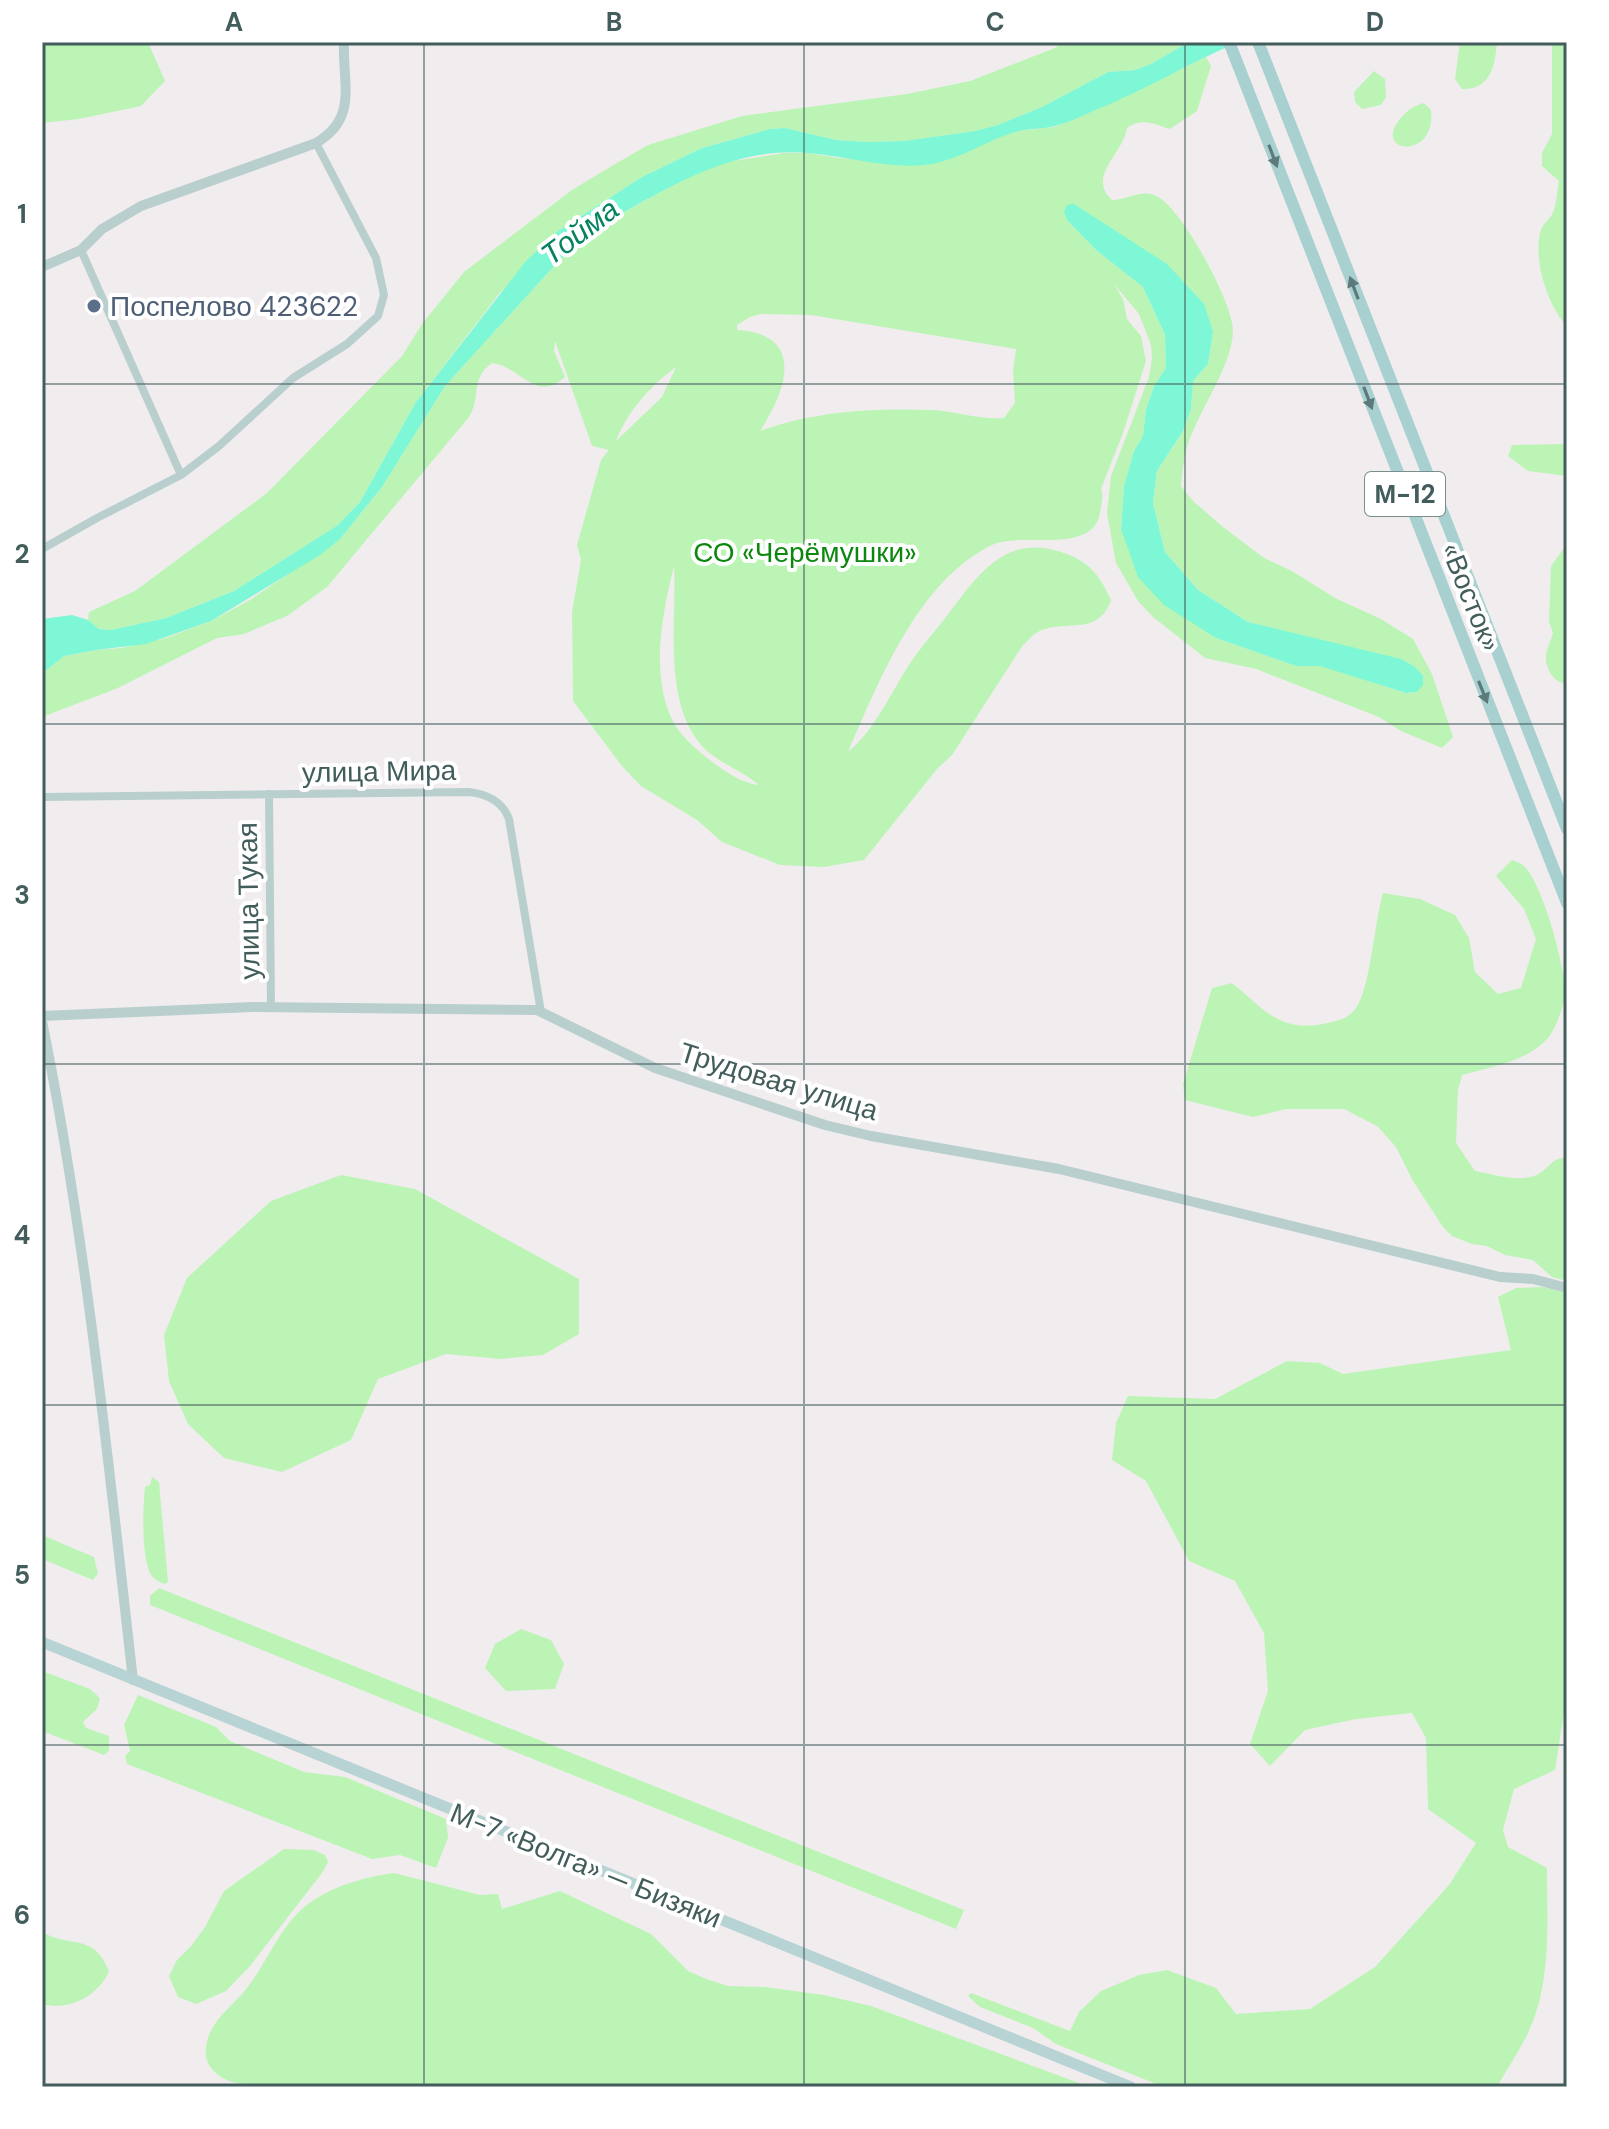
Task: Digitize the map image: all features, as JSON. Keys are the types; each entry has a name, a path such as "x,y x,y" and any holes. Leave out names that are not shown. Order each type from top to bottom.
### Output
{"main road":[{"name":"«Восток»","path":"1229,42 1567,903"},
{"name":"«Восток»","path":"1258,42 1567,829"},
{"name":"М-7 «Волга» — Бизяки","path":"42,1642 1131,2087"}],"street":[{"path":"42,267 81,250 102,229 141,206 316,143 336,129 345,109 344,42"},
{"path":"42,549 181,475 219,446 293,378 363,332 373,322 384,295 376,258 316,143"},
{"path":"81,250 181,475"},
{"name":"улица Мира","path":"42,797 469,792 498,802 509,819 541,1012"},
{"name":"улица Тукая","path":"269,794 271,1007"},
{"name":"Трудовая улица","path":"42,1018 271,1007 509,1008 541,1012 655,1068 825,1125 1059,1169 1500,1277 1540,1280 1567,1288"},
{"path":"42,1018 82,1259 133,1680"}],"green space":[{"path":"42,42 148,42 165,81 141,106 42,123"},
{"path":"1063,42 1189,42 1151,64 1135,70 1108,72 1042,107 975,131 904,141 867,142 836,140 785,128 770,129 702,148 642,177 558,231 499,294 416,402 360,502 338,525 234,591 166,618 111,630 99,629 88,620 89,612 135,591 267,493 402,356 422,324 464,272 572,190 610,167 648,145 742,116 907,94 970,81 1055,48"},
{"path":"1460,42 1497,42 1490,75 1472,88 1462,89 1455,79"},
{"path":"1549,42 1567,42 1567,326 1547,293 1538,251 1542,227 1554,208 1559,181 1542,166 1542,153 1552,134 1552,47"},
{"name":"СО «Черёмушки»","path":"1206,57 1211,66 1197,111 1170,129 1143,122 1127,128 1103,182 1112,200 1149,194 1165,202 1203,255 1231,317 1233,330 1227,360 1189,440 1181,486 1193,501 1264,558 1413,639 1432,674 1453,737 1442,748 1401,731 1379,717 1256,669 1205,658 1153,617 1138,601 1116,563 1107,513 1111,476 1149,377 1152,358 1151,345 1139,314 1114,284 1123,299 1127,319 1141,336 1146,361 1101,489 1100,513 1094,526 1084,534 1070,538 1005,541 966,561 922,608 904,635 848,752 875,722 921,649 973,582 1010,552 1042,548 1079,560 1092,570 1111,600 1098,619 1079,625 1048,628 1036,633 1023,645 952,755 937,769 864,860 824,867 780,865 722,842 697,820 641,786 573,701 572,612 581,560 577,545 601,460 609,450 592,446 555,341 554,351 565,377 555,384 546,387 537,385 492,363 485,369 478,382 469,417 327,587 287,616 244,634 217,638 118,688 42,717 42,674 64,656 166,638 211,621 250,600 340,539 382,487 445,386 588,232 697,172 727,162 784,153 809,153 924,165 947,160 995,138 1018,131 1054,127","holes":["1064,212 1213,332 1208,364 1193,381 1191,409 1183,431 1157,471 1153,503 1165,552 1198,590 1248,622 1321,641 1417,692 1405,693 1320,665 1296,666 1216,638 1121,529 1124,486 1134,451 1143,436 1146,410 1154,386 1166,368 1165,335 1143,287 1096,250 1067,220","761,314 811,315 1016,349 1013,371 1015,403 1004,418 931,410 866,410 801,419 760,431 778,398 784,367 782,353 774,342 759,334 737,330 737,325","676,367 662,397 616,441 633,410","674,566 674,663 683,712 692,733 707,751 759,785 739,779 721,768 691,744 675,725 662,688 660,667 662,625"]},
{"path":"1374,71 1385,79 1386,97 1381,105 1362,109 1355,102 1354,92"},
{"path":"1424,103 1431,110 1430,126 1425,137 1417,144 1399,145 1394,140 1393,131 1399,120 1410,109"},
{"path":"1567,444 1567,476 1528,471 1508,456 1512,445"},
{"path":"1567,544 1567,685 1550,673 1546,653 1553,633 1549,622 1551,566"},
{"path":"1512,860 1523,865 1538,888 1562,965 1565,994 1553,1030 1538,1047 1507,1063 1462,1075 1458,1090 1456,1143 1475,1171 1512,1178 1534,1176 1556,1160 1567,1157 1567,1281 1552,1277 1533,1260 1505,1255 1452,1236 1413,1181 1396,1147 1377,1126 1344,1109 1286,1109 1253,1117 1185,1100 1183,1084 1212,988 1232,983 1263,1010 1295,1025 1323,1024 1353,1012 1361,998 1369,970 1383,893 1420,899 1455,915 1469,938 1475,972 1498,994 1521,988 1536,939 1524,909 1496,876"},
{"path":"341,1175 415,1189 579,1279 579,1334 543,1355 501,1359 446,1354 378,1379 351,1440 282,1472 224,1458 188,1424 169,1381 164,1335 187,1278 271,1201"},
{"path":"1543,1287 1567,1293 1567,1693 1555,1770 1514,1789 1503,1830 1508,1847 1547,1868 1547,1931 1545,1973 1536,2014 1497,2087 1164,2087 1056,2044 1033,2028 980,2007 968,1996 971,1993 1070,2031 1079,2012 1101,1991 1139,1975 1167,1970 1216,1988 1236,2014 1310,2009 1375,1967 1449,1885 1476,1843 1428,1809 1426,1738 1412,1713 1356,1719 1305,1730 1270,1766 1250,1744 1268,1691 1264,1633 1235,1581 1189,1561 1146,1481 1112,1460 1116,1423 1128,1396 1215,1399 1287,1361 1320,1363 1343,1374 1511,1350 1498,1297 1516,1288"},
{"path":"152,1477 159,1482 168,1582 165,1584 151,1575 145,1554 145,1487 150,1485"},
{"path":"42,1535 94,1557 98,1573 93,1580 42,1559"},
{"path":"159,1588 964,1910 956,1929 150,1605 150,1596"},
{"path":"521,1629 551,1640 564,1664 555,1689 506,1691 485,1668 495,1644"},
{"path":"42,1671 90,1689 100,1698 97,1709 83,1722 86,1728 109,1736 109,1751 104,1755 42,1731"},
{"path":"138,1695 216,1727 230,1741 304,1772 345,1777 446,1819 448,1838 436,1868 400,1855 372,1859 127,1764 125,1756 130,1751 124,1725"},
{"path":"284,1849 314,1850 325,1855 328,1862 250,1966 226,1991 196,2004 178,1997 169,1976 177,1960 205,1927 224,1891"},
{"path":"394,1873 480,1895 498,1894 502,1909 560,1891 651,1934 688,1971 709,1980 728,1986 765,1987 824,1995 871,2006 1090,2087 268,2087 231,2082 218,2075 206,2057 212,2028 247,1988 298,1912 338,1887"},
{"path":"42,1932 89,1946 103,1959 109,1971 90,1995 62,2005 42,2004"}],"water":[{"name":"Тойма","path":"1189,42 1239,42 1076,119 1051,127 1015,132 947,160 914,166 808,153 748,157 693,176 588,232 445,386 382,487 340,539 320,555 211,621 146,644 64,656 42,674 42,619 72,615 88,620 99,629 111,630 166,618 234,591 338,525 360,502 416,402 526,261 558,231 642,177 702,148 770,129 785,128 836,140 867,142 904,141 975,131 1042,107 1108,72 1135,70 1151,64"},
{"path":"1074,204 1167,264 1204,304 1213,332 1208,364 1193,381 1191,409 1183,431 1157,471 1153,503 1165,552 1198,590 1248,622 1401,659 1423,676 1423,685 1417,692 1406,693 1320,666 1296,666 1216,638 1164,605 1138,577 1121,529 1124,486 1134,451 1143,436 1146,410 1154,386 1166,368 1165,335 1143,287 1096,250 1067,220 1064,212 1067,205"}],"place":[{"name":"Поспелово 423622","path":"94,306"}]}
